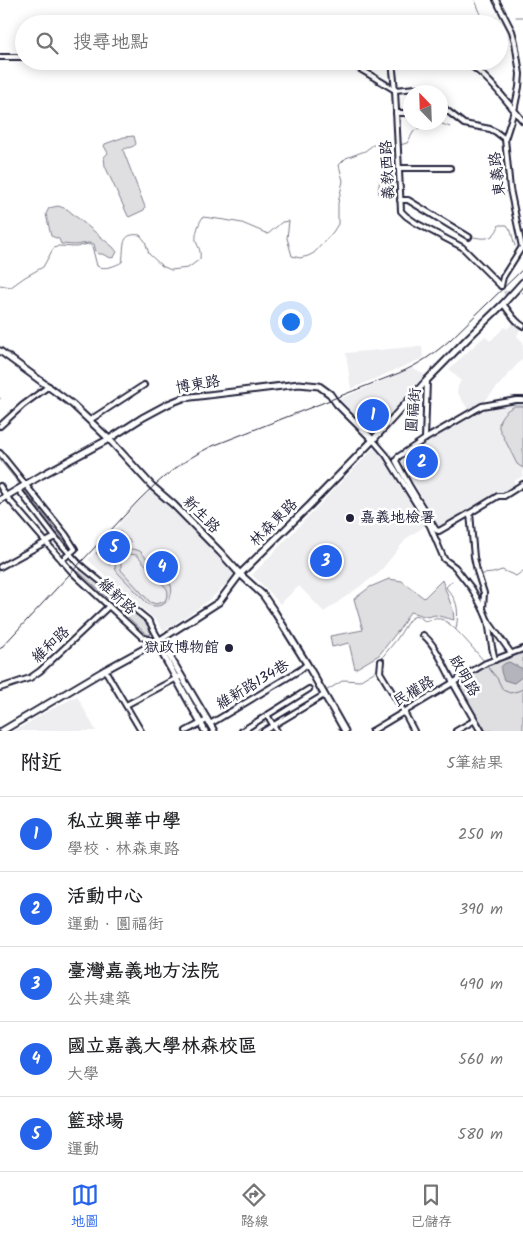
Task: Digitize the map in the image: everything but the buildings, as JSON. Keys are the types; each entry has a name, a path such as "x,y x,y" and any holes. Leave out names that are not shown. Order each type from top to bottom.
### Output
{"street":[{"name":"東義路","path":"496,0 504,15"},
{"name":"東義路","path":"501,286 503,277 522,246 510,189 505,139 514,111 520,74 512,31 508,23"},
{"path":"0,57 15,57"},
{"path":"362,70 395,90 403,89"},
{"name":"義教西路","path":"393,70 401,211 406,216 462,248 501,286"},
{"path":"476,70 485,77 523,122"},
{"path":"448,111 464,124 490,129 505,139"},
{"path":"396,113 403,113"},
{"path":"399,168 450,168"},
{"path":"400,200 408,200 469,237"},
{"name":"林森東路","path":"2,731 158,641 218,602 240,574 373,440 427,380 523,282"},
{"path":"503,304 514,319 523,326"},
{"name":"新生路","path":"0,351 67,399 90,420 152,486 174,505 240,574 263,595 307,664 345,731"},
{"name":"圓福街","path":"427,380 426,439 398,457 396,461 436,530 439,531 470,513"},
{"name":"博東路","path":"0,500 109,439 142,418 182,398 299,384 319,386 330,394 337,404 373,440"},
{"path":"90,420 144,385"},
{"path":"0,426 23,405 49,386"},
{"path":"426,439 482,406 523,400"},
{"path":"373,440 386,455 430,526 444,559 454,567 472,589 488,621 511,653"},
{"path":"0,453 66,535 75,549 62,560"},
{"path":"483,609 484,593 474,557 470,513 523,484"},
{"name":"維新路","path":"0,486 6,496 72,572 142,637 158,641"},
{"path":"18,489 55,537 79,564 148,620 179,677 214,731"},
{"path":"39,516 46,511"},
{"path":"0,567 55,537"},
{"name":"維和路","path":"0,688 30,678 40,671 109,606"},
{"path":"488,621 495,660"},
{"name":"啟明路","path":"424,635 428,638 482,731"},
{"name":"民權路","path":"372,731 453,682 523,648"},
{"path":"381,661 380,672 414,731"},
{"name":"維新路134巷","path":"186,731 201,723 208,722 299,671 307,664"},
{"path":"105,670 141,731"},
{"path":"126,705 179,677"},
{"path":"179,677 205,731"},
{"path":"242,731 309,689"},
{"path":"264,731 323,693"},
{"path":"267,715 277,731"},
{"path":"456,731 475,720"}],"shaded area":[{"path":"134,136 136,144 123,150 145,207 144,210 129,217 105,166 104,157 108,153 104,146 124,137"},
{"path":"58,206 67,209 113,247 117,252 114,257 111,258 98,254 94,244 61,244 59,239 51,236 46,214 49,208"},
{"path":"514,322 521,327 517,336 523,342 523,358 483,403 469,411 457,392 461,381 449,369 485,336 490,341 505,327 507,329"},
{"path":"422,346 423,358 351,389 346,353"},
{"path":"412,368 425,375 374,432 371,432 340,399"},
{"path":"523,403 523,476 514,481 515,485 439,527 400,459 480,412 497,406"},
{"path":"515,406 523,406 523,468 517,464 499,428 503,415"},
{"path":"376,447 388,461 425,526 407,538 379,573 324,612 299,586 280,604 252,575"},
{"path":"422,448 434,469 422,477 410,455"},
{"path":"152,490 235,574 214,596 163,631 157,621 88,560 142,498"},
{"path":"118,530 131,542 124,550 133,549 140,551 171,585 172,590 169,599 158,606 148,604 117,572 115,568 116,559 110,565 96,553","holes":["129,554 137,555 167,589 168,593 165,601 156,604 150,602 121,570 121,558"]},
{"path":"82,567 146,621 151,634 148,635 144,632 79,572"},
{"path":"389,579 402,581 424,598 442,580 453,610 454,620 435,615 428,617 410,612 379,655 355,669 349,643 332,647 330,636 363,630 354,599 370,587"},
{"path":"523,651 523,731 486,731 460,689 462,681 485,667"},
{"path":"509,662 523,669 523,676 514,683 504,680 502,673 502,666"},
{"path":"77,696 96,731 15,731 41,715"}],"waterway":[{"path":"475,0 481,15"},
{"path":"516,17 523,17"},
{"path":"386,149 407,143 416,130"},
{"path":"0,285 11,287 43,267 53,249 58,246 76,247 88,244 92,246 97,266 103,268 113,266 122,262 124,242 129,236 133,235 140,235 145,241 149,254 162,266 171,270 188,268 200,259 200,250 196,237 203,217 242,223 268,234 282,222 289,221 287,238 292,256 300,258 308,256 314,253 338,224 338,203 343,181 339,165 346,158 365,151 373,145 382,145 389,159 380,180 379,194 396,198"},
{"path":"470,236 476,238 490,237 493,236 499,225 507,225 511,231 515,246"},
{"path":"0,460 20,485"},
{"path":"22,488 72,550"},
{"path":"74,553 113,589"},
{"path":"473,575 502,570 516,576 523,571"},
{"path":"452,581 446,587 457,608 456,629"},
{"path":"132,604 138,610"},
{"path":"380,660 409,620 418,616 425,621 441,619 452,626 484,661"},
{"path":"149,619 153,622 158,633"},
{"path":"486,665 497,678 503,690 510,693 523,689"},
{"path":"324,692 344,680 359,681 379,669"},
{"path":"256,731 321,694"}],"tunnel":[{"path":"501,286 509,298"}],"railway":[{"path":"0,649 138,501 181,464 210,447 399,373 419,363 450,340 523,269"}],"place":[{"name":"私立興華中學","path":"373,415"},
{"name":"活動中心","path":"422,462"},
{"name":"嘉義地檢署","path":"350,518"},
{"name":"籃球場","path":"114,547"},
{"name":"臺灣嘉義地方法院","path":"326,561"},
{"name":"國立嘉義大學林森校區","path":"162,567"},
{"name":"獄政博物館","path":"229,648"}]}
